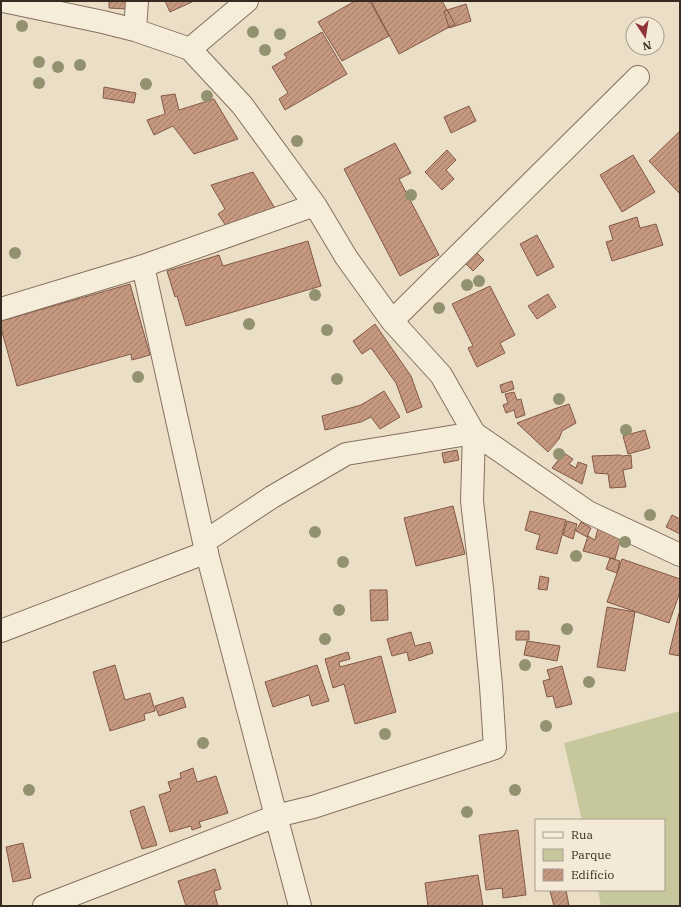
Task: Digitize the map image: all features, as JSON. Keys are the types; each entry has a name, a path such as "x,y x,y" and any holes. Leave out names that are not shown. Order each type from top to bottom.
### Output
{"street":[{"path":"3,1 135,30 190,49 242,105 315,205 346,257 392,320 441,375 474,433 588,512 680,555"},
{"path":"135,30 137,1"},
{"path":"190,49 246,1"},
{"path":"392,320 638,78"},
{"path":"1,309 143,266 315,205"},
{"path":"143,266 205,547 300,906"},
{"path":"1,631 205,547 272,498 346,454 474,433"},
{"path":"44,906 276,816 313,807 495,748 482,588 472,501 474,433"}],"green space":[{"path":"680,711 680,906 601,906 598,891 665,891 665,819 582,819 564,743"}],"building":[{"path":"109,1 128,1 128,9 109,8"},
{"path":"165,1 194,1 170,12"},
{"path":"355,1 370,1 389,36 342,61 318,22"},
{"path":"371,1 442,1 455,24 399,54"},
{"path":"466,4 471,21 449,28 444,11"},
{"path":"322,32 347,74 285,110 279,99 288,93 272,67 287,58 284,54"},
{"path":"104,87 136,93 134,103 103,98"},
{"path":"175,94 179,110 214,99 238,139 194,154 173,126 154,135 147,120 165,114 161,96"},
{"path":"469,106 476,121 451,133 444,117"},
{"path":"680,131 680,194 649,161"},
{"path":"395,143 411,173 399,179 439,255 400,276 344,169"},
{"path":"447,150 456,160 446,170 454,179 442,190 425,172"},
{"path":"633,155 655,192 622,212 600,175"},
{"path":"253,172 276,210 226,226 218,214 225,209 211,185"},
{"path":"637,217 640,228 656,224 663,245 612,261 606,242 613,240 609,226"},
{"path":"537,235 554,267 537,276 520,244"},
{"path":"308,241 321,286 186,326 177,296 175,297 167,271 219,255 223,266"},
{"path":"474,250 484,260 473,271 463,261"},
{"path":"130,284 150,355 132,360 131,354 17,386 1,328 1,321"},
{"path":"490,286 515,335 500,343 505,353 477,367 468,348 473,346 452,304"},
{"path":"548,294 556,307 537,319 528,306"},
{"path":"375,324 411,376 422,407 407,413 396,383 371,348 362,354 353,341"},
{"path":"512,381 514,389 502,393 500,385"},
{"path":"384,391 400,417 380,429 371,417 361,422 325,430 322,416 361,405"},
{"path":"514,392 517,400 521,399 525,415 516,418 514,410 506,413 503,405 508,403 505,394"},
{"path":"569,404 576,423 562,431 559,439 548,452 517,423 554,409"},
{"path":"645,430 650,448 628,454 623,436"},
{"path":"457,450 459,460 444,463 442,453"},
{"path":"564,453 573,459 569,464 576,468 578,462 587,465 582,484 552,468"},
{"path":"631,455 632,468 623,470 626,487 610,488 608,474 595,473 592,456"},
{"path":"453,506 465,554 416,566 404,518"},
{"path":"530,511 566,520 557,554 536,549 540,535 525,530"},
{"path":"672,515 680,519 680,534 666,527"},
{"path":"567,521 577,524 573,539 563,535"},
{"path":"581,522 591,528 587,537 576,531"},
{"path":"598,528 622,534 615,559 583,551 588,536 595,540"},
{"path":"610,558 620,561 617,573 606,569"},
{"path":"622,559 680,579 680,592 669,623 607,602"},
{"path":"540,576 549,578 547,590 538,589"},
{"path":"370,590 387,590 388,620 371,621"},
{"path":"607,607 635,612 625,671 597,667"},
{"path":"680,613 680,656 669,654"},
{"path":"516,631 529,631 529,640 516,640"},
{"path":"411,632 415,646 430,642 433,653 409,661 407,652 392,656 387,639"},
{"path":"527,641 560,646 557,661 524,655"},
{"path":"348,652 350,659 339,662 340,667 381,656 396,712 355,724 344,684 333,688 325,659"},
{"path":"115,665 125,700 150,693 155,711 144,714 145,720 110,731 93,672"},
{"path":"317,665 329,701 312,706 309,695 273,707 265,682"},
{"path":"562,666 572,704 556,708 553,696 547,697 543,681 550,679 547,670"},
{"path":"183,697 186,707 159,716 155,706"},
{"path":"193,768 197,782 216,776 228,813 199,822 201,827 192,830 191,826 170,832 159,795 171,791 168,782 181,778 180,773"},
{"path":"144,806 157,845 142,849 130,811"},
{"path":"518,830 526,895 503,898 502,888 486,890 479,835"},
{"path":"23,843 31,878 13,882 6,847"},
{"path":"215,869 221,889 214,891 218,906 186,906 178,881"},
{"path":"478,875 483,906 428,906 425,883"},
{"path":"550,891 566,891 569,906 554,906"}]}
